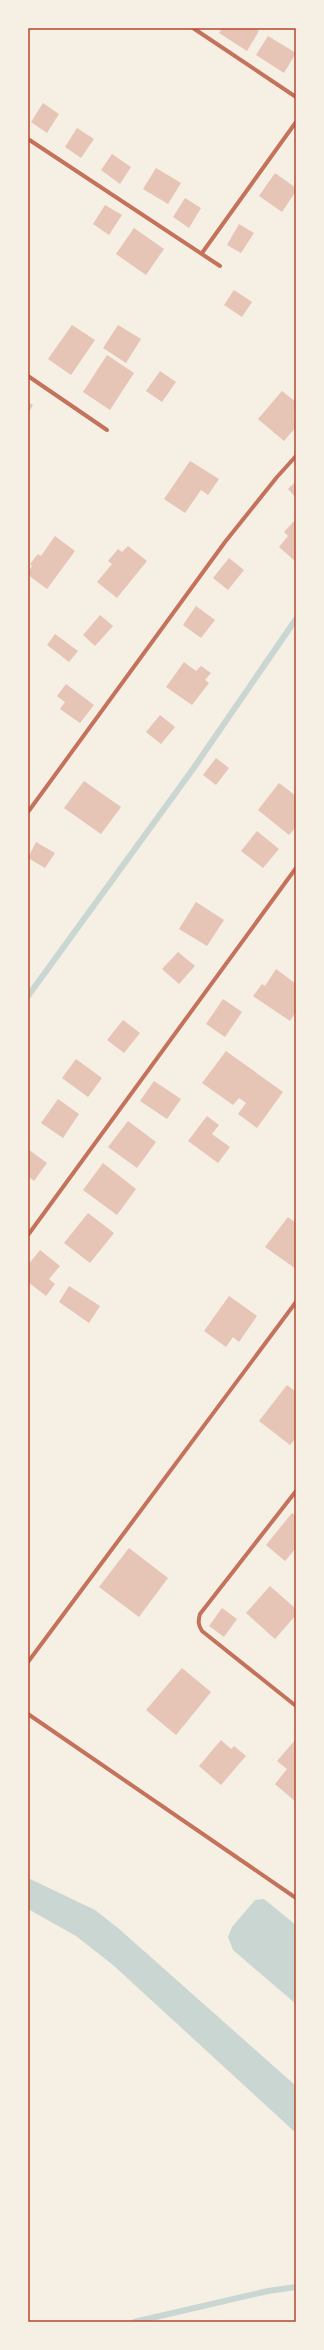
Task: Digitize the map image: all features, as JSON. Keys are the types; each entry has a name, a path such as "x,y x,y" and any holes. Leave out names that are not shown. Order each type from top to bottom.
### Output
{"street":[{"path":"193,28 296,97"},
{"path":"202,253 296,122"},
{"path":"28,139 220,266"},
{"path":"28,376 107,430"},
{"path":"28,812 225,542 277,477 296,456"},
{"path":"28,1235 296,868"},
{"path":"28,1662 296,1302"},
{"path":"296,1491 200,1614 198,1620 198,1626 202,1631 296,1706"},
{"path":"28,1714 296,1898"}],"shaded area":[{"path":"28,1878 95,1910 118,1928 296,2086 296,2133 113,1965 76,1936 28,1909"},
{"path":"264,1899 296,1925 296,2004 233,1950 228,1937 232,1927 255,1900"}],"building":[{"path":"222,28 254,28 259,31 247,51 219,33"},
{"path":"268,36 296,53 284,73 256,55"},
{"path":"43,103 59,114 47,133 31,122"},
{"path":"77,128 94,139 81,158 65,147"},
{"path":"112,154 131,167 120,184 101,170"},
{"path":"156,168 181,183 168,204 143,189"},
{"path":"275,173 296,188 296,191 282,212 259,196"},
{"path":"185,198 201,208 189,228 173,217"},
{"path":"105,205 122,215 109,235 93,224"},
{"path":"239,224 254,233 241,253 227,245"},
{"path":"134,228 164,249 146,275 116,254"},
{"path":"234,290 252,302 242,317 224,305"},
{"path":"72,325 95,340 71,375 48,359"},
{"path":"118,325 141,339 126,363 103,348"},
{"path":"107,355 134,373 110,410 83,392"},
{"path":"160,371 176,382 162,402 146,391"},
{"path":"282,391 296,402 294,416 296,427 284,441 258,419"},
{"path":"28,402 33,405 28,413"},
{"path":"190,461 219,479 208,495 201,490 185,513 164,499"},
{"path":"296,481 296,498 288,489"},
{"path":"296,519 296,562 279,547 288,536 284,532"},
{"path":"55,536 75,551 47,589 28,575 28,572 32,566 30,564 38,554 41,556"},
{"path":"128,546 147,561 117,598 97,582 112,564 108,561 118,549 122,552"},
{"path":"229,558 244,570 228,590 213,578"},
{"path":"196,606 215,620 201,638 183,625"},
{"path":"100,615 113,626 95,646 83,635"},
{"path":"55,634 78,651 69,662 47,645"},
{"path":"184,662 196,671 201,666 211,673 205,680 209,683 192,705 166,687"},
{"path":"66,684 94,705 80,723 60,709 65,702 57,696"},
{"path":"160,715 175,727 161,744 146,732"},
{"path":"216,758 229,768 216,785 203,775"},
{"path":"84,781 121,807 101,834 64,808"},
{"path":"279,783 296,796 296,827 289,835 258,810"},
{"path":"257,831 279,849 263,868 241,851"},
{"path":"36,842 55,853 45,868 28,858"},
{"path":"196,902 224,920 207,946 179,929"},
{"path":"178,952 195,966 179,984 162,969"},
{"path":"276,969 296,984 296,1012 290,1021 253,996 262,984 265,986"},
{"path":"223,999 242,1012 225,1037 206,1024"},
{"path":"123,1020 140,1033 124,1053 107,1040"},
{"path":"226,1051 283,1092 257,1128 238,1114 246,1103 239,1098 233,1105 202,1083"},
{"path":"76,1059 102,1078 88,1097 62,1078"},
{"path":"154,1081 181,1099 167,1119 140,1101"},
{"path":"58,1099 79,1114 63,1138 41,1123"},
{"path":"207,1116 219,1125 212,1134 230,1147 218,1163 188,1141"},
{"path":"128,1121 156,1142 137,1168 108,1147"},
{"path":"28,1149 47,1163 34,1181 28,1176"},
{"path":"103,1163 136,1189 117,1215 83,1190"},
{"path":"88,1213 114,1233 90,1263 64,1243"},
{"path":"288,1217 296,1223 296,1269 265,1247"},
{"path":"40,1250 60,1266 49,1279 55,1284 46,1296 28,1282 28,1265"},
{"path":"69,1286 100,1306 89,1323 59,1302"},
{"path":"229,1296 257,1316 239,1342 233,1337 226,1347 204,1331"},
{"path":"287,1385 296,1392 296,1438 290,1445 259,1421"},
{"path":"292,1513 296,1516 296,1548 285,1561 266,1545"},
{"path":"129,1548 168,1578 139,1617 99,1587"},
{"path":"270,1586 296,1609 296,1615 275,1639 246,1613"},
{"path":"222,1608 237,1619 224,1637 209,1626"},
{"path":"182,1668 211,1692 176,1735 146,1710"},
{"path":"296,1739 296,1802 275,1784 287,1769 277,1761"},
{"path":"221,1740 231,1749 234,1746 246,1756 221,1785 199,1766"}],"waterway":[{"path":"28,996 193,769 296,619"},
{"path":"134,2322 268,2291 296,2287"}]}
